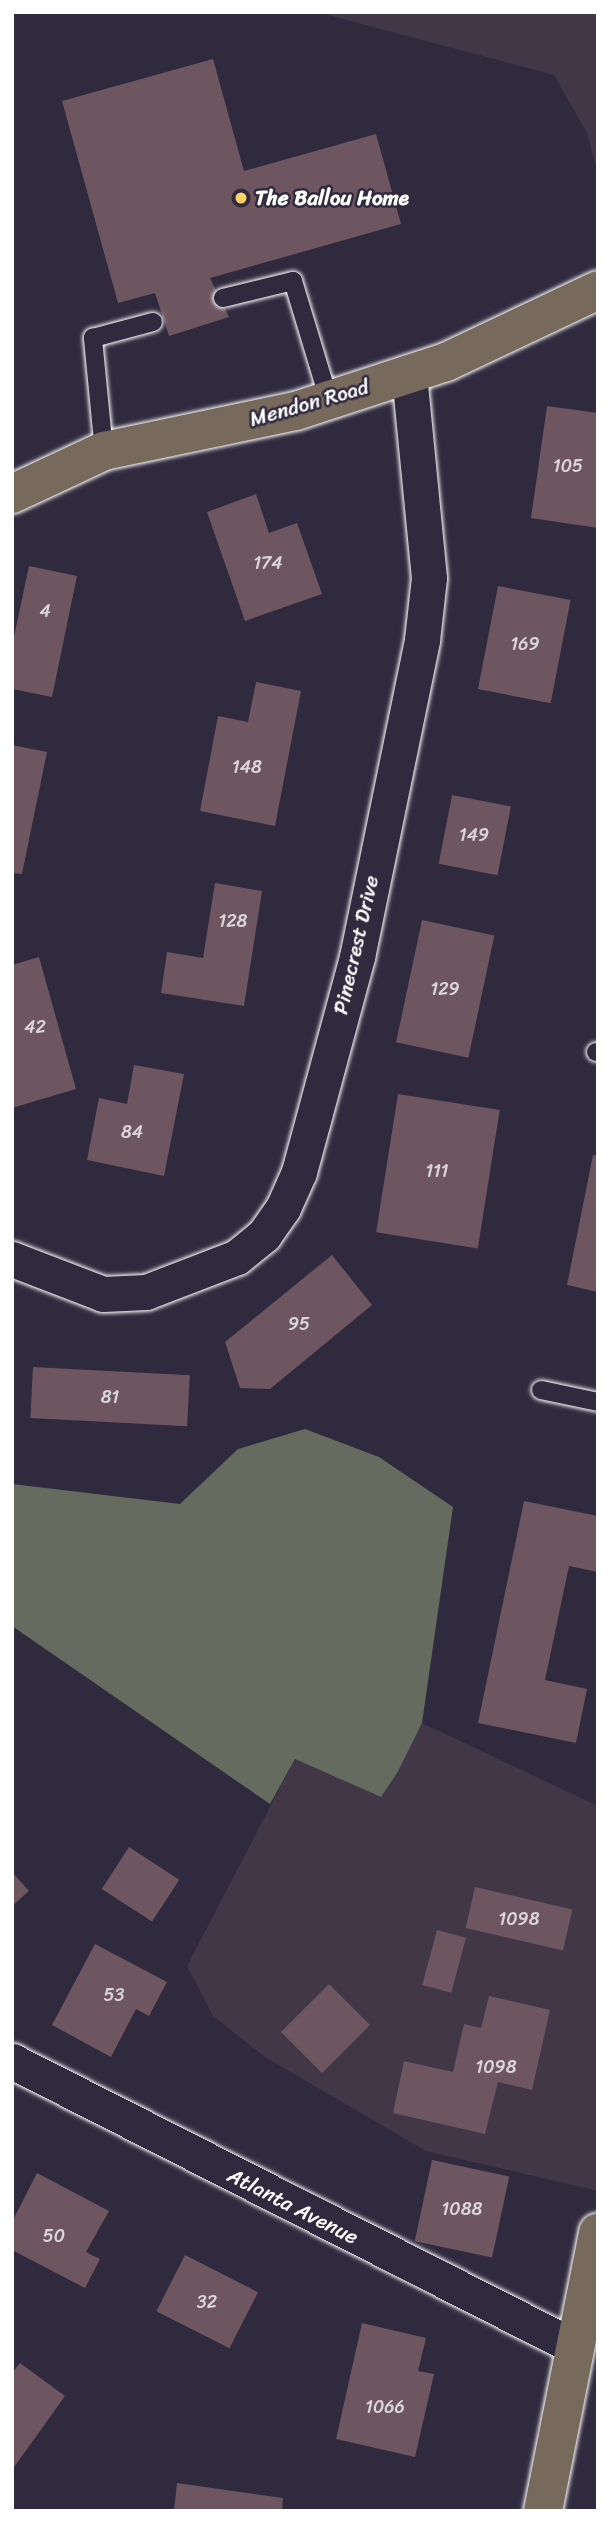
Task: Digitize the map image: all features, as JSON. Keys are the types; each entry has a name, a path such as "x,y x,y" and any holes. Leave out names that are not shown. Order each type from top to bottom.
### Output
{"main road":[{"name":"Mendon Road","path":"12,494 104,451 329,400 409,373 491,344 598,290"},
{"path":"543,2511 598,2232"}],"street":[{"name":"Pinecrest Drive","path":"12,1259 103,1294 146,1292 237,1257 264,1235 294,1184 357,957 422,640 429,578 409,373"},
{"name":"Atlanta Avenue","path":"12,2061 575,2347"}],"lane":[{"path":"223,298 293,281 329,400"},
{"path":"104,451 93,338 153,322"},
{"path":"541,1390 598,1402"}],"shaded area":[{"path":"317,12 598,12 598,174 587,133 554,75"},
{"path":"422,1723 598,1806 598,2191 426,2151 265,2057 213,2016 187,1966 295,1759 381,1797"}],"green space":[{"path":"305,1429 379,1457 453,1507 422,1723 397,1773 381,1797 295,1759 270,1804 12,1626 12,1484 180,1504 238,1449"}],"building":[{"name":"The Ballou Home","path":"213,59 244,171 376,134 401,224 210,278 229,317 169,336 155,293 118,303 62,101"},
{"path":"547,406 598,413 598,528 531,518"},
{"path":"256,494 269,533 297,523 322,594 245,621 207,512"},
{"path":"29,566 77,576 52,697 12,689 12,646"},
{"path":"498,586 571,600 551,703 478,689"},
{"path":"256,682 301,691 275,826 200,811 218,716 248,722"},
{"path":"12,745 47,752 22,874 12,873"},
{"path":"452,795 511,806 498,875 439,864"},
{"path":"215,883 262,891 244,1006 161,993 167,952 203,958"},
{"path":"422,920 494,935 468,1058 396,1042"},
{"path":"39,957 76,1089 12,1108 12,965"},
{"path":"134,1065 184,1074 164,1176 87,1160 99,1098 127,1104"},
{"path":"398,1094 500,1110 478,1248 376,1232"},
{"path":"593,1155 598,1156 598,1292 567,1285"},
{"path":"332,1255 372,1305 270,1389 240,1388 225,1342"},
{"path":"33,1367 190,1375 187,1426 30,1418"},
{"path":"524,1501 598,1516 598,1572 569,1566 545,1680 587,1689 576,1743 478,1723"},
{"path":"129,1847 179,1880 152,1922 102,1889"},
{"path":"12,1872 29,1891 12,1906"},
{"path":"475,1887 572,1909 563,1950 466,1928"},
{"path":"437,1930 466,1938 451,1993 422,1985"},
{"path":"95,1944 167,1982 149,2016 136,2009 111,2057 52,2025"},
{"path":"329,1984 370,2025 322,2073 281,2032"},
{"path":"489,1996 550,2010 532,2090 498,2082 485,2134 393,2113 404,2061 453,2072 464,2024 481,2028"},
{"path":"432,2160 509,2176 492,2258 415,2241"},
{"path":"37,2173 109,2211 86,2252 100,2259 85,2288 12,2250 12,2222"},
{"path":"185,2255 258,2292 229,2348 156,2311"},
{"path":"362,2323 426,2338 418,2371 434,2374 415,2457 336,2439"},
{"path":"20,2363 65,2396 12,2470 12,2373"},
{"path":"177,2483 283,2498 282,2511 174,2511"}],"place":[{"name":"The Ballou Home","path":"241,198"}]}
